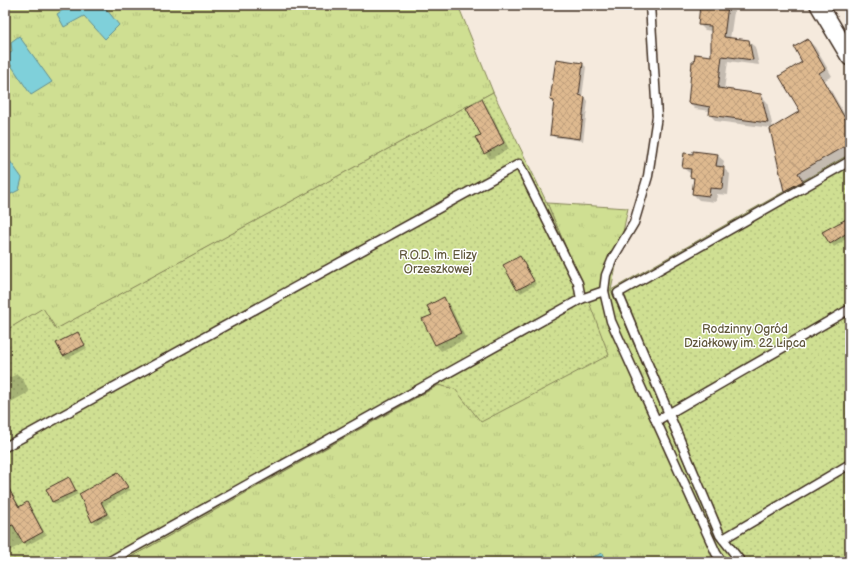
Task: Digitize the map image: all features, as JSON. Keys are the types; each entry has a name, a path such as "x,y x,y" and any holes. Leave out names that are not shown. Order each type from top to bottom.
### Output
{"street":[{"path":"819,5 850,56"}],"lane":[{"path":"650,5 657,116 648,176 634,223 613,258 606,275 604,291 611,321 716,553 722,562"},
{"path":"742,562 720,535 618,293 850,161"},
{"path":"5,447 519,164 578,283 581,299"},
{"path":"108,562 581,299 604,291"},
{"path":"656,422 850,309"},
{"path":"723,540 850,464"}],"green space":[{"path":"5,5 458,5 493,92 55,330 43,309 5,331"},
{"name":"R.O.D. im. Elizy Orzeszkowej","path":"493,92 547,203 587,297 609,355 481,422 455,389 438,385 122,562 5,562 5,331 43,308 56,329"},
{"name":"Rodzinny Ogród Działkowy im. 22 Lipca","path":"850,154 850,562 736,562 716,537 611,290"},
{"path":"547,203 628,208 611,290 716,537 736,562 122,562 439,385 455,389 587,297"}],"water":[{"path":"70,5 103,5 119,25 105,39 84,16 64,27 57,14"},
{"path":"19,36 52,82 31,95 5,56 12,52 11,42"},
{"path":"5,154 22,178 19,190 5,197"},
{"path":"603,553 607,562 587,562 587,559"}],"building":[{"path":"700,5 728,5 724,37 749,40 753,60 722,56 718,88 761,94 768,123 709,115 710,107 688,103 692,62 694,62 695,54 711,56 711,26 698,25"},
{"path":"808,39 825,69 819,73 850,127 850,143 798,173 803,181 784,191 770,129 800,111 779,76 802,62 794,47"},
{"path":"556,59 583,63 579,95 585,97 580,139 550,135 554,101 550,100"},
{"path":"482,99 504,143 484,154 475,137 481,135 466,108"},
{"path":"693,151 718,154 716,166 724,167 722,189 710,188 709,196 692,194 694,178 690,177 691,169 682,168 684,153 693,154"},
{"path":"850,217 850,231 830,244 822,232"},
{"path":"520,256 534,281 517,290 503,265"},
{"path":"444,297 461,333 435,345 422,319 432,315 427,306"},
{"path":"78,332 85,345 63,356 56,343"},
{"path":"118,472 128,487 101,502 107,514 92,522 79,494"},
{"path":"69,477 76,491 52,502 46,489"},
{"path":"5,482 19,507 27,502 43,532 23,543 13,525 10,526 5,517"}]}
